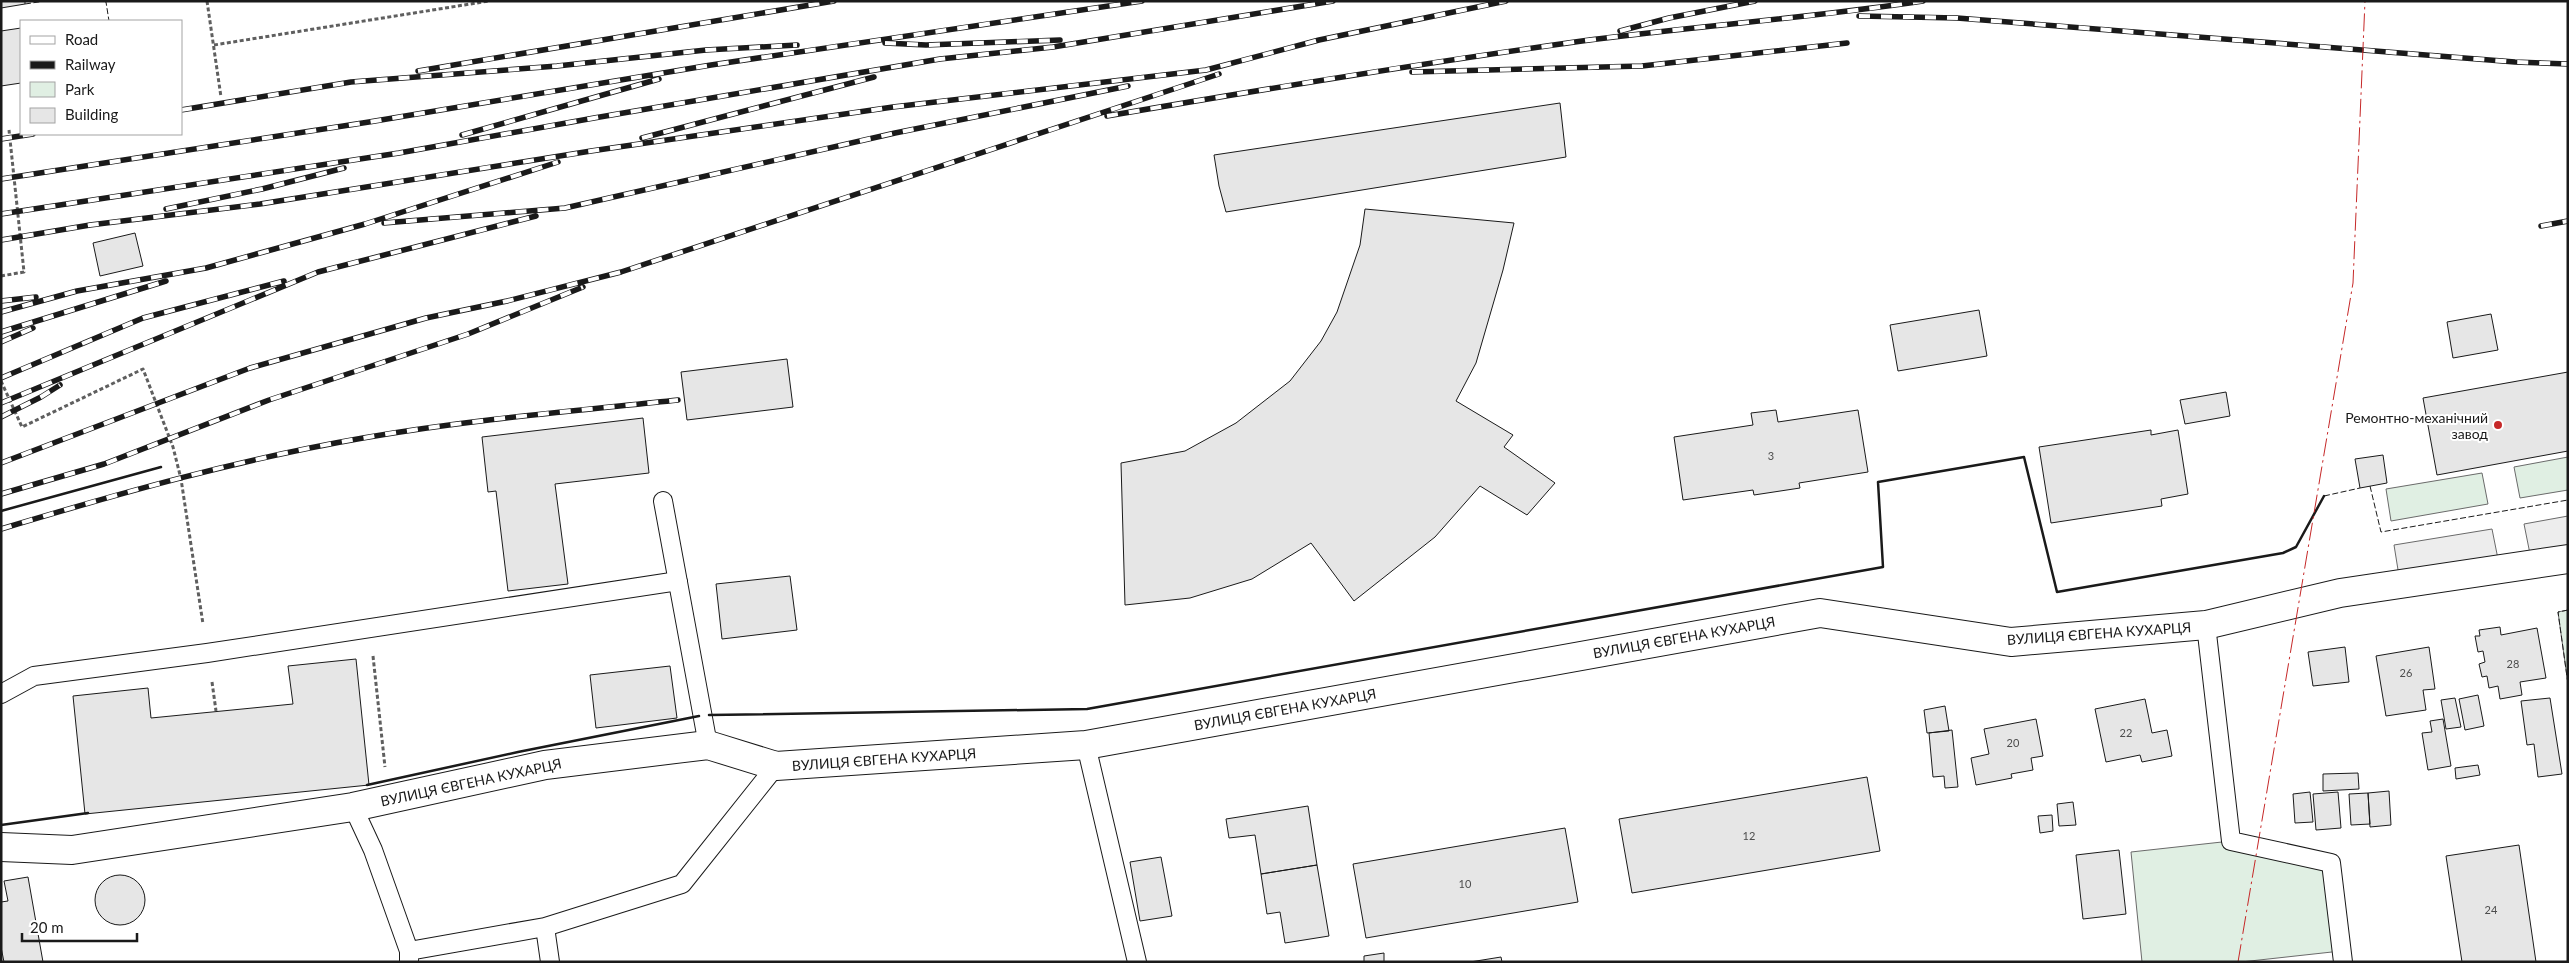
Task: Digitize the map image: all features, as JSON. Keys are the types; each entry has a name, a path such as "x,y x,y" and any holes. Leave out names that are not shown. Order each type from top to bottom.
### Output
{"street":[{"name":"ВУЛИЦЯ ЄВГЕНА КУХАРЦЯ","path":"1,847 72,850 353,807 545,765 708,745 776,766 1086,745 1820,612 2011,642 2206,625 2340,594 2568,559"}],"lane":[{"path":"663,501 708,745"},
{"path":"1,694 34,676 370,628 678,581"},
{"path":"2206,625 2231,841 2331,863 2343,962"},
{"path":"1086,745 1137,962"},
{"path":"353,807 373,850 409,956 545,927 682,884 776,766"},
{"path":"545,927 550,962"}],"path":[{"path":"207,1 222,98"},
{"path":"214,45 489,1"},
{"path":"1,276 24,272 8,130"},
{"path":"1,381 22,427 143,370 173,448 181,479 216,711"},
{"path":"370,628 386,772"}],"green space":[{"path":"2568,457 2568,490 2520,498 2514,467"},
{"path":"2482,473 2488,504 2391,521 2386,489"},
{"path":"2568,610 2568,684 2558,612"},
{"path":"2231,841 2331,863 2341,951 2241,962 2142,962 2131,852"}],"shaded area":[{"path":"2568,516 2568,547 2530,554 2524,524"},
{"path":"2492,529 2498,559 2399,576 2394,545"}],"building":[{"path":"1,1 25,1 25,4 1,8"},
{"path":"20,28 20,83 1,86 1,31"},
{"path":"1560,103 1566,157 1226,212 1214,155"},
{"path":"1365,209 1514,223 1503,270 1476,363 1456,401 1513,435 1504,447 1555,483 1527,515 1480,486 1435,537 1354,601 1311,543 1252,579 1190,598 1125,605 1121,463 1185,451 1236,423 1290,381 1321,341 1337,312 1360,245"},
{"path":"135,233 143,266 100,276 93,243"},
{"path":"1979,310 1987,356 1898,371 1890,325"},
{"path":"2491,314 2498,350 2453,358 2447,322"},
{"path":"787,359 793,407 687,420 681,372"},
{"name":"Ремонтно-механічний завод","path":"2568,372 2568,451 2437,475 2423,398"},
{"path":"2226,392 2230,416 2185,424 2180,400"},
{"path":"1776,410 1778,422 1858,410 1868,472 1799,483 1800,488 1754,495 1753,490 1683,500 1674,437 1753,425 1751,413"},
{"path":"643,418 649,473 555,484 568,584 508,591 496,491 488,492 482,437"},
{"path":"2151,430 2151,435 2178,430 2188,494 2161,499 2162,506 2051,523 2039,447"},
{"path":"2383,455 2387,483 2360,488 2355,459"},
{"path":"790,576 797,630 722,639 716,584"},
{"path":"2500,627 2501,635 2537,628 2546,678 2520,682 2522,695 2500,699 2498,686 2489,688 2487,676 2482,677 2479,664 2485,662 2483,651 2478,652 2475,636 2480,636 2479,630"},
{"path":"2345,647 2349,682 2313,686 2308,652"},
{"path":"2429,647 2435,689 2423,690 2426,710 2386,716 2376,656"},
{"path":"356,659 369,785 85,814 73,696 148,688 151,718 293,704 288,666"},
{"path":"670,666 677,718 596,728 590,675"},
{"path":"2478,695 2484,726 2465,730 2459,699"},
{"path":"2455,698 2461,727 2446,729 2441,700"},
{"path":"2550,698 2562,774 2538,777 2534,744 2527,745 2521,701"},
{"path":"2145,699 2152,733 2167,730 2172,756 2142,762 2140,755 2106,762 2095,709"},
{"path":"1945,706 1949,731 1927,733 1924,710"},
{"path":"2036,719 2043,756 2031,758 2033,770 2011,774 2012,778 1976,785 1971,758 1989,754 1984,729"},
{"path":"2443,719 2451,766 2428,770 2422,733 2432,732 2430,721"},
{"path":"1952,730 1958,787 1945,788 1944,776 1933,777 1929,733"},
{"path":"2478,765 2480,775 2456,779 2455,768"},
{"path":"2358,773 2359,789 2323,791 2323,774"},
{"path":"1867,777 1880,851 1632,893 1619,819"},
{"path":"2389,791 2391,825 2370,827 2368,793"},
{"path":"2310,792 2313,822 2295,823 2293,794"},
{"path":"2338,792 2341,828 2316,830 2313,794"},
{"path":"2368,793 2370,824 2351,825 2349,794"},
{"path":"2073,802 2076,825 2059,826 2057,804"},
{"path":"1308,806 1317,865 1261,874 1255,835 1229,838 1226,819"},
{"path":"2052,815 2053,831 2040,833 2038,816"},
{"path":"1565,828 1578,902 1366,938 1353,864"},
{"path":"2519,845 2536,962 2462,962 2446,856"},
{"path":"2119,850 2126,914 2083,919 2076,855"},
{"path":"1161,857 1172,916 1140,921 1130,862"},
{"path":"1317,865 1329,936 1285,943 1280,912 1267,914 1261,874"},
{"path":"120,875 130,877 138,882 143,890 145,900 143,910 138,918 130,923 120,925 110,923 102,918 97,910 95,900 97,890 102,882 110,877"},
{"path":"28,877 43,962 4,962 1,947 1,902 8,901 4,881"},
{"path":"1384,953 1384,962 1364,962 1364,956"},
{"path":"1501,957 1502,962 1470,962"}],"railway":[{"path":"418,71 834,1"},
{"path":"1,179 369,122 711,65 1142,1"},
{"path":"1,214 399,153 940,59 1053,47 1333,1"},
{"path":"1,240 90,225 260,204 591,151 893,107 1206,70 1319,40 1506,1"},
{"path":"1620,31 1669,18 1755,1"},
{"path":"1107,116 1463,58 1582,41 1923,1"},
{"path":"1859,16 1957,18 2515,62 2568,64"},
{"path":"885,43 926,45 1060,40"},
{"path":"1412,72 1642,66 1847,43"},
{"path":"182,110 351,82 557,66 706,50 797,45"},
{"path":"1,463 250,368 426,318 507,301 621,272 1219,74"},
{"path":"642,138 874,77"},
{"path":"462,135 659,79"},
{"path":"384,223 565,208 895,133 1128,86"},
{"path":"1,139 27,135"},
{"path":"1,312 77,291 206,268 365,224 558,162"},
{"path":"166,209 262,189 344,168"},
{"path":"1,403 318,272 536,216"},
{"path":"2541,226 2568,221"},
{"path":"1,332 166,281"},
{"path":"1,378 143,318 284,281"},
{"path":"1,494 104,464 269,400 468,334 583,287"},
{"path":"1,301 36,297"},
{"path":"1,342 33,328"},
{"path":"1,417 60,385"},
{"path":"1,529 181,478 317,446 441,426 678,400"}],"fence":[{"path":"25,4 45,1"},
{"path":"104,1 106,2 109,20"},
{"path":"2370,486 2381,532 2568,500"},
{"path":"2324,496 2360,488"},
{"path":"2568,610 2558,612 2568,684"}],"wall":[{"path":"709,715 1087,709 1883,567 1878,482 2024,457 2057,592 2283,553 2296,547 2324,496"},
{"path":"1,511 161,467"},
{"path":"367,785 518,752 699,716"},
{"path":"1,825 88,813"}],"power":[{"path":"2238,962 2353,283 2365,1"}],"place":[{"name":"Ремонтно-механічний завод","path":"2498,425"}]}
